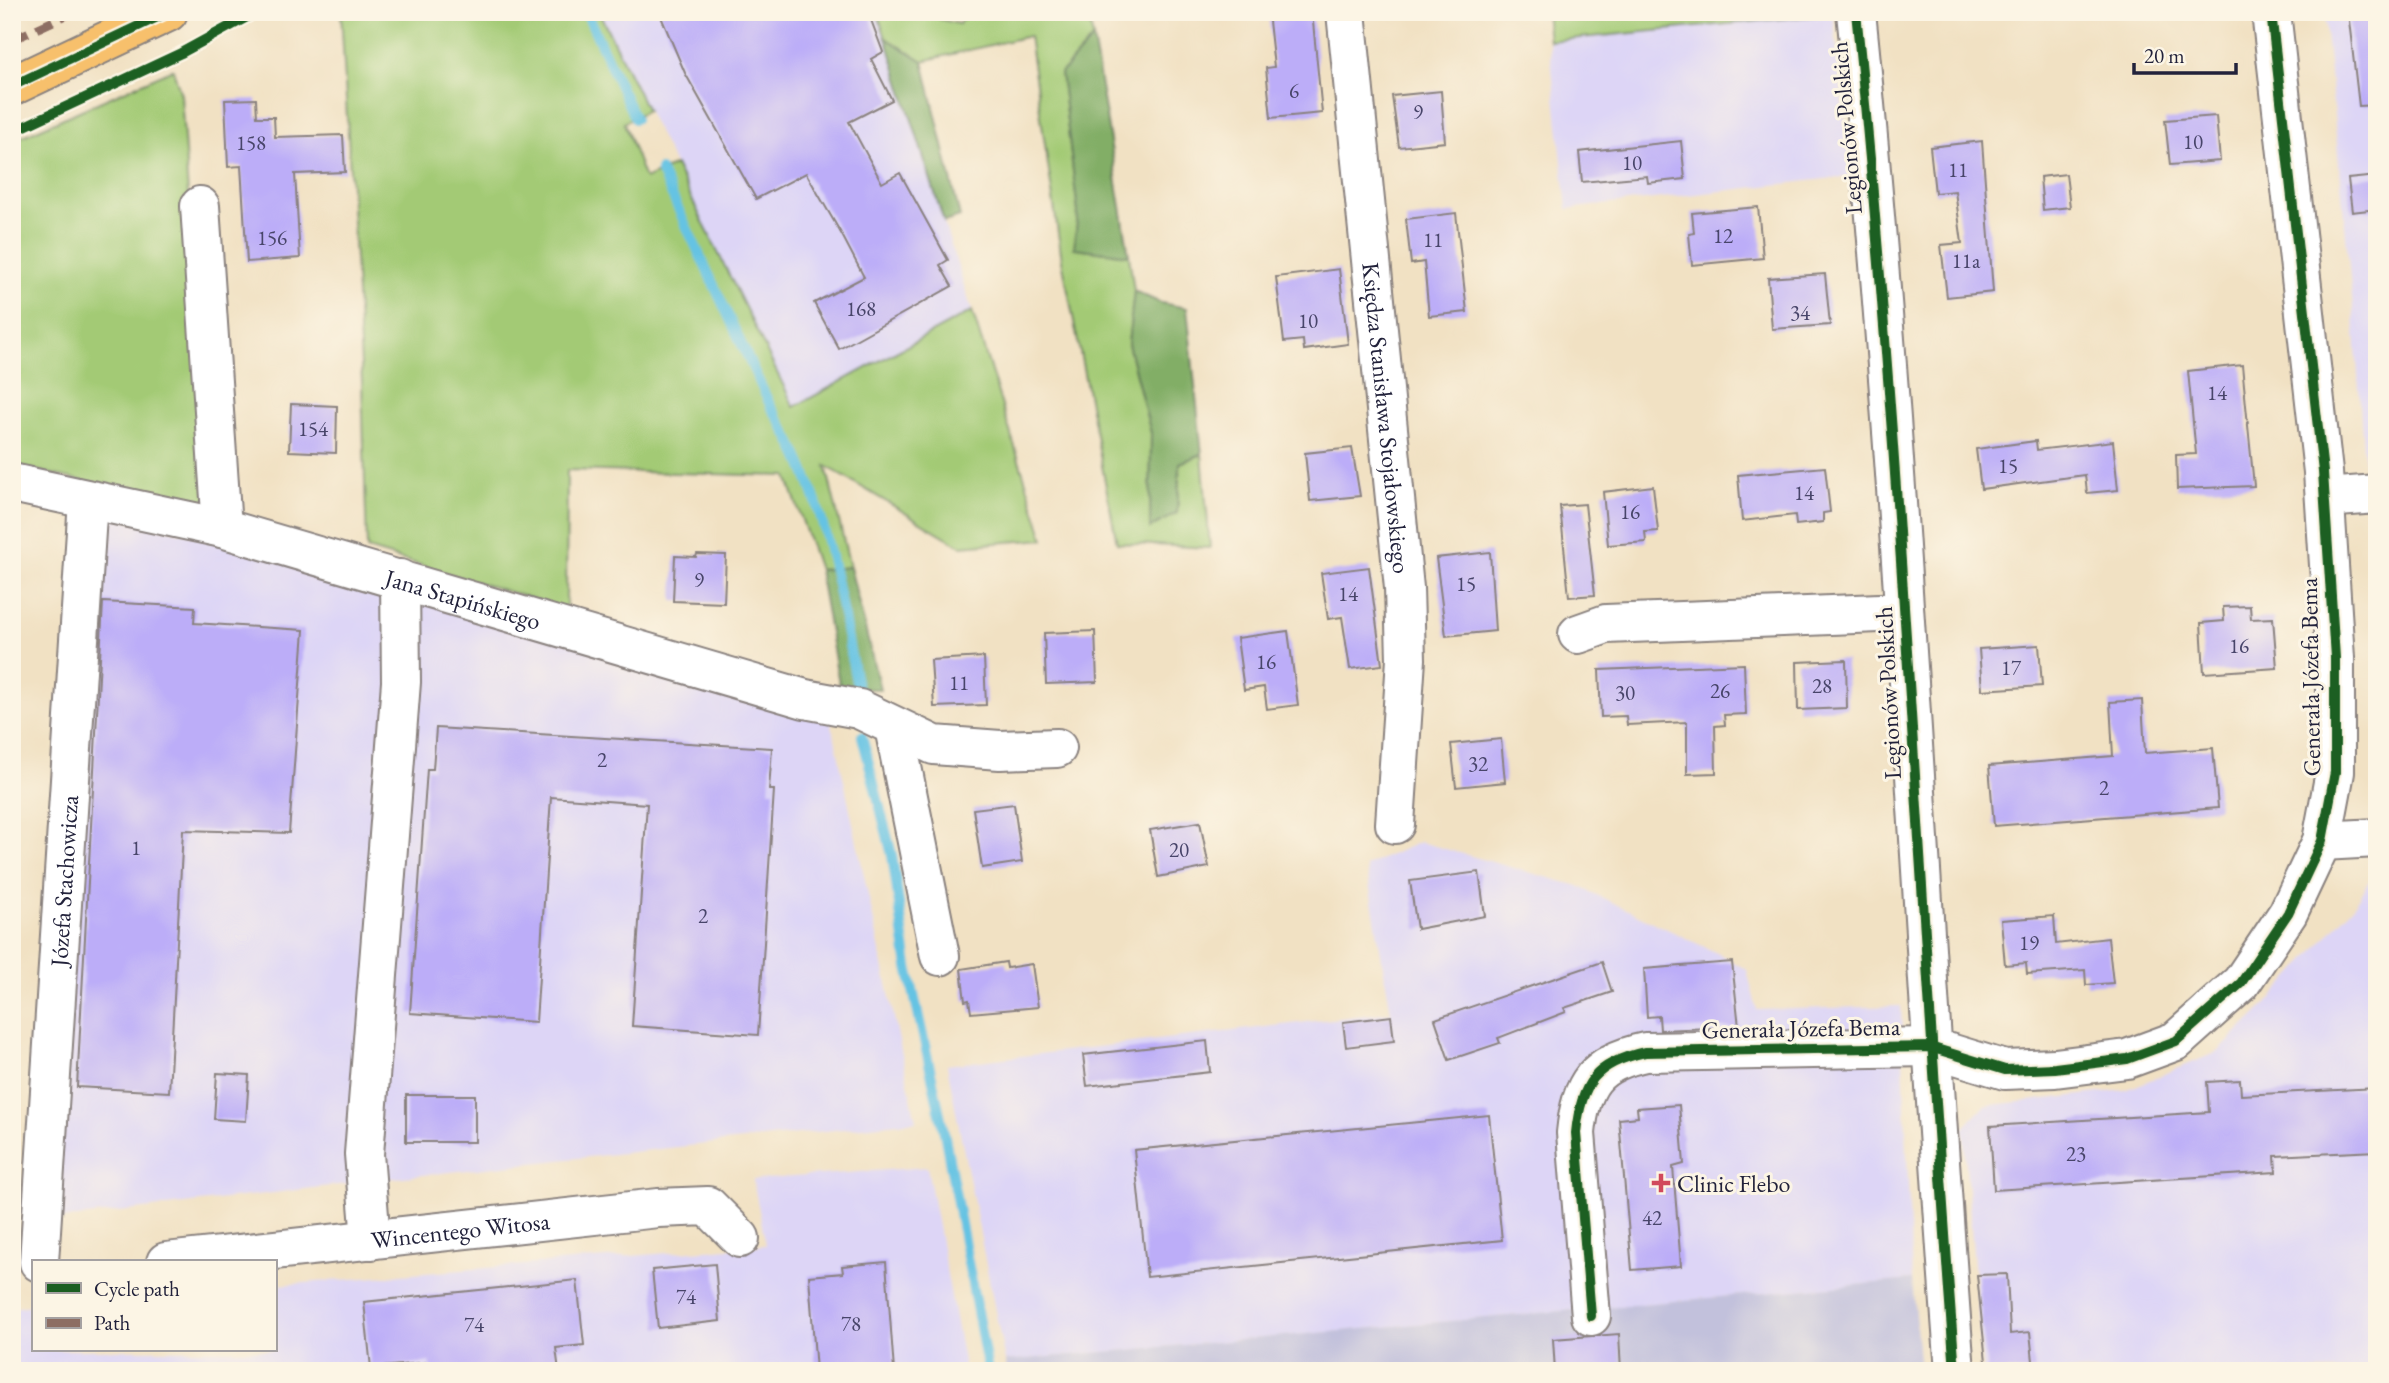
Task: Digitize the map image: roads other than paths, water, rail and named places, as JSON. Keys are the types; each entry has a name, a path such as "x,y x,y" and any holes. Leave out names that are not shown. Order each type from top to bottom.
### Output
{"main road":[{"path":"12,86 168,12"}],"street":[{"name":"Księdza Stanisława Stojałowskiego","path":"1346,12 1404,588 1406,659 1395,824"},
{"name":"Legionów Polskich","path":"1856,12 1870,152 1904,612 1930,1047 1955,1371"},
{"name":"Generała Józefa Bema","path":"1591,1316 1576,1133 1579,1105 1586,1085 1599,1071 1622,1057 1645,1052 1930,1047 2005,1070 2055,1068 2127,1059 2176,1041 2241,983 2288,913 2322,841 2335,772 2335,658 2325,498 2271,12"},
{"path":"200,206 222,528"},
{"name":"Jana Stapińskiego","path":"12,484 222,528 805,699 859,709 934,745 1000,750 1057,748"},
{"path":"2325,498 2377,494"},
{"name":"Józefa Stachowicza","path":"39,1260 88,500"},
{"path":"371,1240 364,1154 401,682 400,579"},
{"path":"1578,634 1606,624 1904,612"},
{"path":"899,730 940,956"},
{"path":"2322,841 2377,838"},
{"name":"Wincentego Witosa","path":"185,1260 659,1208 708,1206 740,1238"},
{"path":"12,1278 32,1277"}],"waterway":[{"path":"586,12 635,119"},
{"path":"660,170 771,407 805,472 828,544 858,691"},
{"path":"862,736 892,855 908,967 945,1137 988,1371"}],"place":[{"name":"Clinic Flebo","path":"1661,1183"}]}
